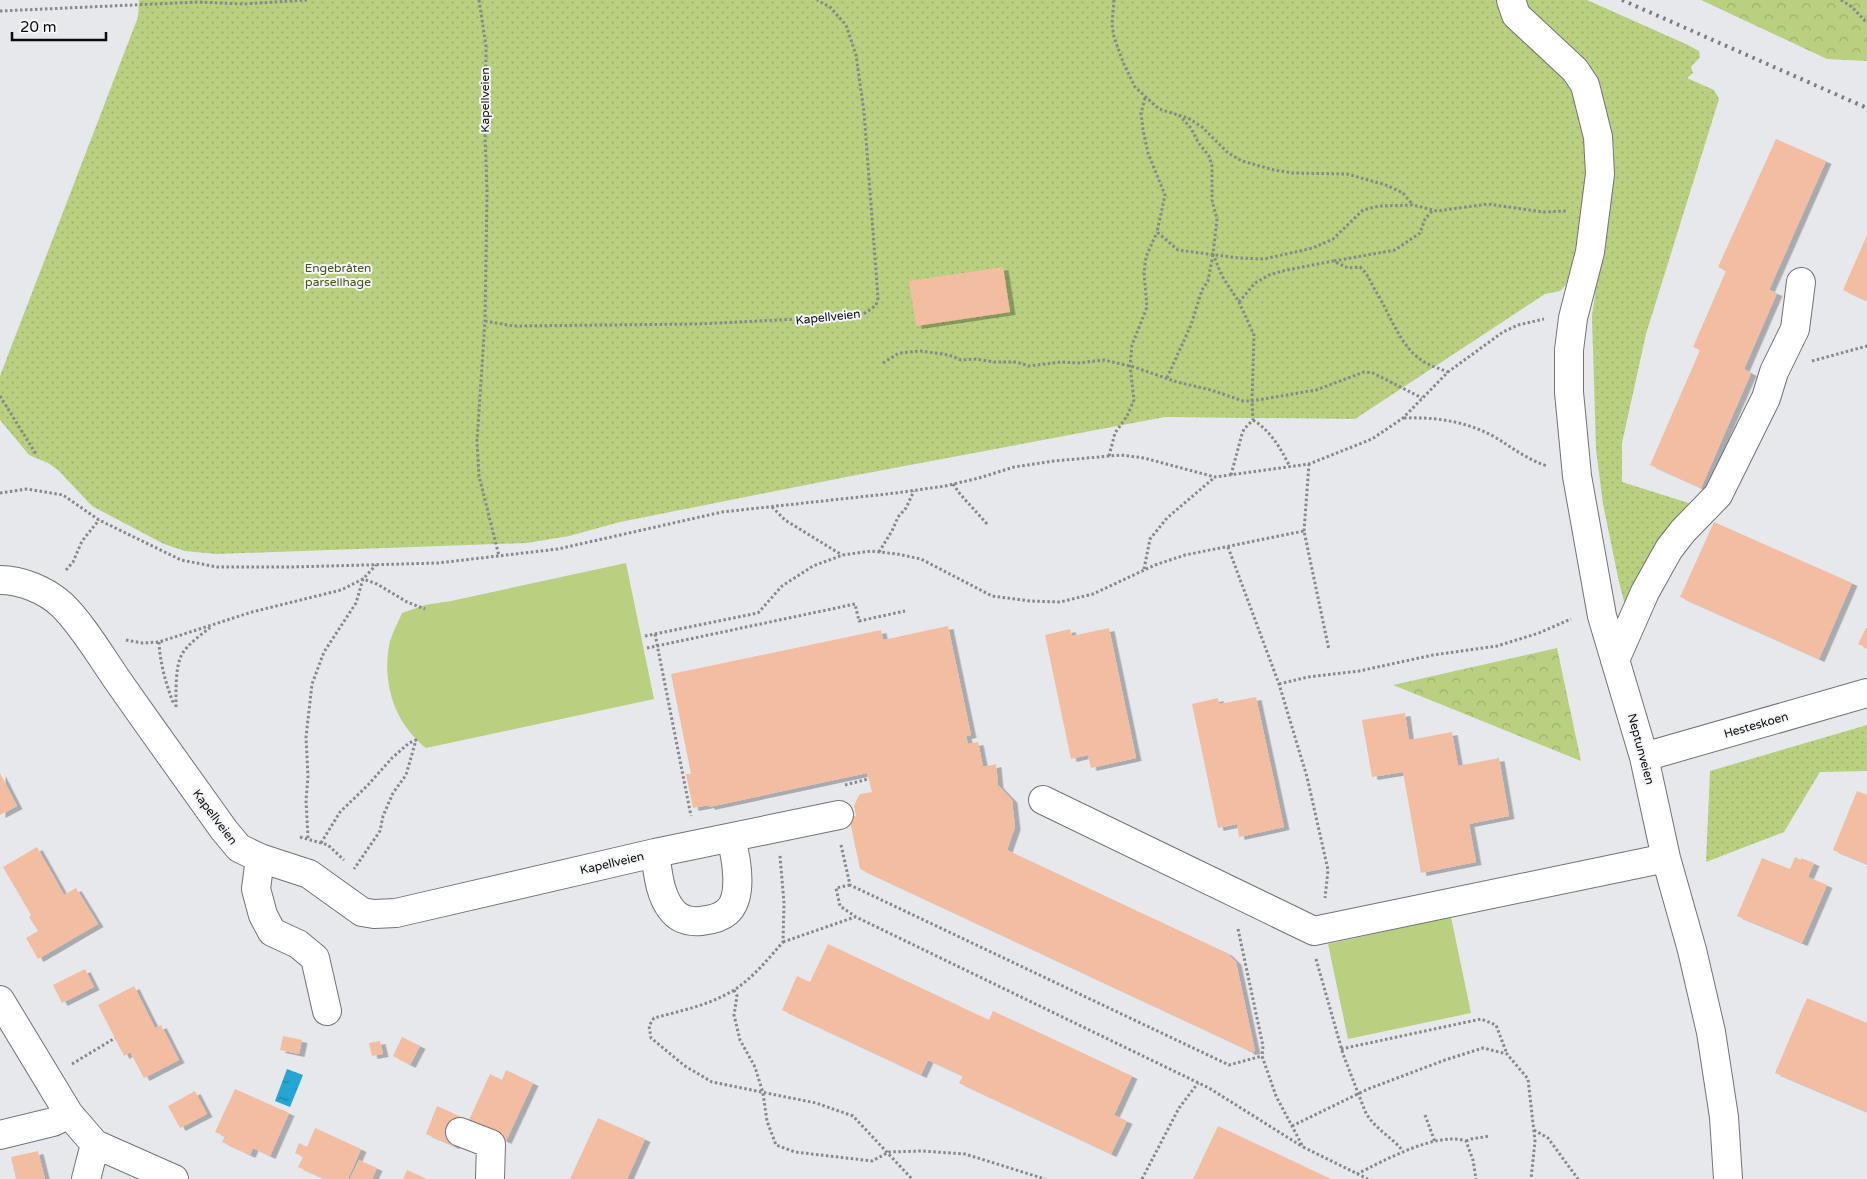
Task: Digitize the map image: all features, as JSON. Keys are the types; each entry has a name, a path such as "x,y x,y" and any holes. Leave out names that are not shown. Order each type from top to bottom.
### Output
{"street":[{"name":"Neptunveien","path":"1511,0 1516,15 1575,70 1586,85 1598,137 1600,174 1590,252 1573,318 1569,350 1569,392 1577,476 1602,616 1644,757 1666,858 1692,950 1711,1032 1724,1117 1728,1179"},
{"path":"1615,660 1646,592 1669,549 1683,531 1718,495 1766,398 1774,372 1795,329 1801,282"},
{"name":"Kapellveien","path":"0,580 21,583 49,596 62,605 92,644 224,830 239,848 260,858 309,874 362,912 374,914 396,913 656,853 839,815"},
{"name":"Hesteskoen","path":"1644,757 1867,692"},
{"path":"1043,800 1314,931 1666,858"},
{"name":"Kapellveien","path":"656,853 664,897 671,910 683,920 713,919 728,912 736,893 735,855 731,838"},
{"path":"260,858 256,889 263,916 272,932 298,944 315,958 327,1011"},
{"path":"0,1000 69,1114 95,1144 174,1179"},
{"path":"0,1135 53,1122 69,1114"},
{"path":"460,1132 491,1144 490,1179"},
{"path":"86,1179 95,1144"}],"path":[{"path":"0,11 198,2 307,0"},
{"name":"Kapellveien","path":"479,0 486,46 485,135 487,192 485,321 477,441 479,476 499,556"},
{"name":"Kapellveien","path":"485,321 513,326 698,324 797,320 857,316 868,312 876,305 878,298 864,112 856,55 846,26 830,7 817,0"},
{"path":"1114,0 1112,24 1114,37 1130,79 1145,98 1159,109 1188,118 1202,127 1220,146 1242,161 1293,173 1347,174 1386,185 1403,193 1413,205"},
{"path":"1841,0 1852,7 1867,23"},
{"path":"1109,456 1115,432 1127,416 1134,400 1130,366 1132,345 1147,307 1144,273 1146,257 1157,232 1165,194 1148,153 1143,130 1141,113 1145,98"},
{"path":"1167,378 1191,325 1202,290 1208,281 1217,219 1212,200 1212,166 1209,156 1198,142 1191,128 1178,115"},
{"path":"1157,232 1178,250 1239,258 1264,259 1314,248 1333,239 1363,210 1379,206 1413,205 1437,211 1488,204 1543,212 1595,210"},
{"path":"1239,302 1255,283 1269,275 1394,250 1420,233 1425,219 1433,210"},
{"path":"1213,254 1222,276 1239,302 1254,335 1253,420 1244,429 1231,475"},
{"path":"1334,261 1348,268 1360,267 1368,275 1407,346 1424,362 1448,372"},
{"path":"0,493 27,489 63,495 99,520 181,560 217,567 438,563 558,549 722,512 914,491 954,484 1014,467 1109,456 1121,455 1144,458 1214,477 1309,464 1372,439 1403,418 1448,372 1502,332 1537,320 1546,319"},
{"path":"1774,372 1867,346"},
{"path":"883,363 899,353 922,351 949,355 961,360 976,359 994,362 1016,362 1029,366 1104,360 1130,366 1243,401 1316,390 1364,372 1373,373 1422,398"},
{"path":"0,396 36,454"},
{"path":"1403,418 1443,419 1466,424 1492,436 1535,462 1577,476"},
{"path":"1253,420 1264,427 1282,450 1290,467"},
{"path":"1309,464 1304,531 1328,650"},
{"path":"1144,570 1150,539 1167,518 1214,477"},
{"path":"954,484 960,494 988,525"},
{"path":"879,552 898,517 906,508 914,491"},
{"path":"772,507 785,520 843,555"},
{"path":"49,596 56,583 73,562 82,541 99,520"},
{"path":"645,636 758,613 782,586 813,566 843,555 871,551 921,559 992,596 1030,601 1060,602 1093,594 1144,570 1185,556 1304,531"},
{"path":"1228,547 1279,684 1307,777 1328,870 1324,903 1314,931 1312,943 1342,1049 1369,1119 1404,1151"},
{"path":"92,644 104,638 159,642 252,612 341,590 362,579 377,564"},
{"path":"362,579 378,584 407,602 425,609"},
{"path":"308,838 306,737 312,684 324,652 356,603 362,579"},
{"path":"647,648 855,604 859,621 905,611"},
{"path":"1279,684 1308,676 1359,670 1433,655 1497,646 1539,634 1572,618"},
{"path":"159,642 160,659 165,682 176,710 177,678 182,655 194,641 214,624"},
{"path":"655,634 692,819"},
{"path":"321,842 340,812 392,758 409,743 416,740 406,775 393,793 383,816 380,831 354,869"},
{"path":"844,785 868,779"},
{"path":"850,885 838,832 839,815 854,783"},
{"path":"778,829 784,903 783,942"},
{"path":"299,837 328,845 358,873"},
{"path":"1262,1056 1229,1064 850,885 836,888 840,906 856,917 1209,1088 1303,1146 1368,1179"},
{"path":"1230,890 1263,1046 1262,1056 1276,1096 1303,1146"},
{"path":"856,917 783,942 764,964 734,990 709,1002 654,1018 649,1026 651,1038 685,1066 712,1082 816,1103 853,1116 889,1152 912,1179"},
{"path":"734,990 737,996 734,1015 740,1040 755,1067 763,1093 767,1121 776,1145 795,1152 872,1161 889,1152 922,1151 965,1154 1045,1179"},
{"path":"1342,1049 1481,1019 1496,1025 1507,1054 1528,1079 1536,1141 1531,1179"},
{"path":"65,1068 115,1038"},
{"path":"1292,1126 1358,1094 1445,1060 1483,1048 1507,1054"},
{"path":"1142,1179 1179,1108 1198,1083"},
{"path":"1425,1115 1435,1142"},
{"path":"1534,1130 1548,1138 1578,1179"},
{"path":"1357,1174 1404,1151 1435,1142 1453,1138 1466,1141 1490,1136"},
{"path":"1466,1141 1474,1160 1476,1179"}],"green space":[{"name":"Engebråten parsellhage","path":"139,0 1501,0 1567,77 1583,115 1587,171 1584,225 1566,285 1560,291 1545,294 1355,419 1165,417 846,477 620,522 569,536 527,543 217,554 185,551 164,544 92,506 58,470 48,463 29,455 0,420 0,376 138,17"},
{"path":"1522,0 1587,0 1688,45 1699,51 1700,57 1691,67 1693,73 1687,78 1714,90 1719,99 1646,334 1622,443 1622,482 1695,505 1626,609 1603,504 1596,450 1592,316 1595,295 1604,106 1601,88 1585,66 1525,11"},
{"path":"1701,0 1867,0 1867,61 1827,59"},
{"path":"626,563 654,699 426,748 415,738 398,714 389,686 387,671 390,641 402,613 425,605"},
{"path":"1557,648 1581,761 1393,685"},
{"path":"1867,725 1867,771 1820,772 1784,832 1706,862 1710,771"},
{"path":"1451,917 1471,1013 1348,1039 1328,944"}],"water":[{"path":"287,1069 303,1075 290,1107 275,1101"}],"building":[{"path":"1776,139 1826,161 1769,290 1777,293 1744,369 1751,373 1701,488 1650,465 1700,350 1693,347 1726,271 1718,267"},
{"path":"1867,235 1867,301 1843,290"},
{"path":"1003,267 1010,312 916,326 909,281"},
{"path":"1714,522 1852,583 1819,659 1680,597"},
{"path":"948,626 971,735 966,736 968,744 978,742 983,767 996,764 998,785 1012,800 1015,827 1007,850 1227,953 1236,962 1255,1051 1249,1052 860,869 849,817 856,816 854,806 860,794 872,792 867,773 709,807 709,805 693,808 686,774 691,774 671,674 881,630 883,640"},
{"path":"1109,628 1136,758 1091,768 1088,755 1071,759 1045,635 1070,629 1072,636"},
{"path":"1867,628 1867,648 1858,644"},
{"path":"1256,697 1284,827 1239,837 1237,824 1218,828 1192,704 1218,698 1219,704"},
{"path":"1405,713 1409,740 1452,732 1458,766 1499,758 1509,816 1469,824 1476,862 1421,873 1403,772 1372,777 1362,720"},
{"path":"0,773 17,806 0,815"},
{"path":"1857,791 1867,795 1867,864 1833,850"},
{"path":"37,847 64,895 76,888 98,924 38,959 26,938 38,931 29,917 31,915 3,867"},
{"path":"1795,857 1814,863 1808,877 1827,885 1802,943 1737,916 1762,858 1790,869"},
{"path":"828,944 989,1020 993,1011 1132,1076 1114,1115 1127,1121 1111,1154 959,1083 963,1076 928,1060 921,1075 782,1010 797,976 810,982"},
{"path":"85,969 94,987 62,1003 53,985"},
{"path":"134,986 155,1028 161,1025 179,1060 144,1078 130,1052 124,1056 98,1005"},
{"path":"1807,998 1867,1023 1867,1112 1775,1073"},
{"path":"283,1036 302,1040 299,1054 280,1050"},
{"path":"402,1037 420,1046 410,1065 393,1056"},
{"path":"380,1041 383,1054 372,1056 369,1043"},
{"path":"506,1070 533,1083 506,1141 483,1130 484,1127 469,1120 490,1074 502,1080"},
{"path":"235,1089 289,1113 270,1156 253,1148 250,1155 222,1142 225,1136 215,1132"},
{"path":"195,1091 207,1114 180,1128 168,1106"},
{"path":"437,1106 466,1119 454,1146 426,1134"},
{"path":"598,1118 645,1139 627,1179 570,1179"},
{"path":"1218,1126 1331,1179 1193,1179"},
{"path":"315,1128 361,1149 348,1179 325,1179 298,1167 303,1157 295,1153 299,1143 307,1147"},
{"path":"38,1151 45,1179 16,1179 11,1157"},
{"path":"359,1160 377,1168 372,1179 350,1179"},
{"path":"407,1170 427,1179 403,1179"}],"railway":[{"path":"1622,0 1867,108"}]}
